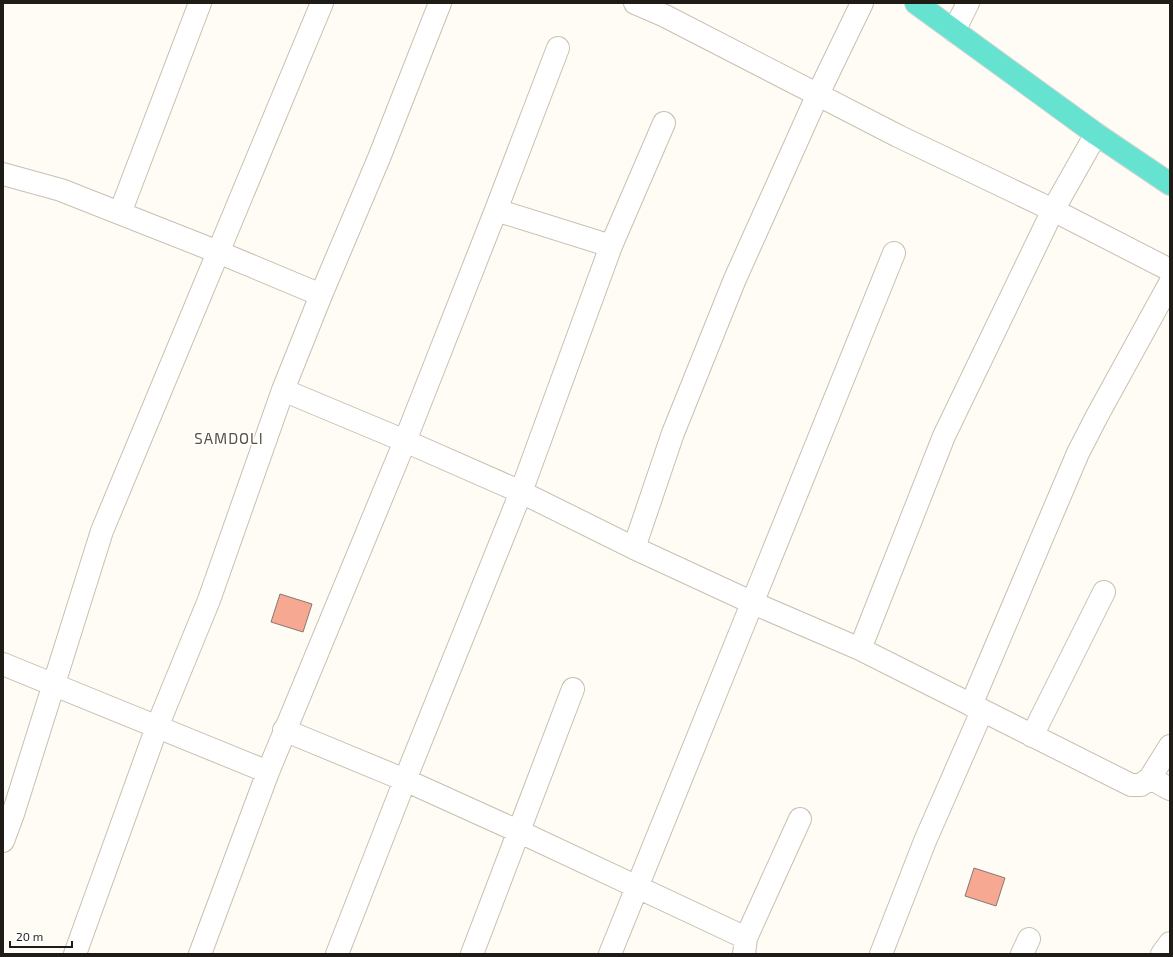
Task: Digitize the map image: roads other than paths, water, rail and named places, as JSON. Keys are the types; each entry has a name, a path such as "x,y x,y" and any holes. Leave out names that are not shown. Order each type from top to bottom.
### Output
{"main road":[{"path":"916,3 1096,134 1170,184"}],"street":[{"path":"120,213 200,3"},
{"path":"3,841 8,812 53,685 102,531 322,3"},
{"path":"75,954 157,727 209,600 283,390 320,296 379,158 440,3"},
{"path":"635,3 665,16 898,136 1053,210 1170,270"},
{"path":"634,548 676,426 735,279 818,94 862,3"},
{"path":"954,31 968,3"},
{"path":"200,954 284,730 405,441 558,48"},
{"path":"337,954 405,780 521,492 611,246 664,123"},
{"path":"860,650 944,436 1053,210 1096,134"},
{"path":"3,174 61,190 218,252 320,296"},
{"path":"496,210 611,246"},
{"path":"610,954 894,252"},
{"path":"881,954 1078,453 1170,284"},
{"path":"283,390 521,492 634,548 860,650 1131,785 1141,785 1150,778 1170,746"},
{"path":"1032,736 1104,592"},
{"path":"3,664 268,772"},
{"path":"472,954 520,832 573,689"},
{"path":"284,730 405,780 520,832 637,887 745,946 800,819"},
{"path":"1150,778 1170,789"},
{"path":"1162,954 1170,943"}],"district":[{"name":"SAMDOLI","path":"229,438"}]}
